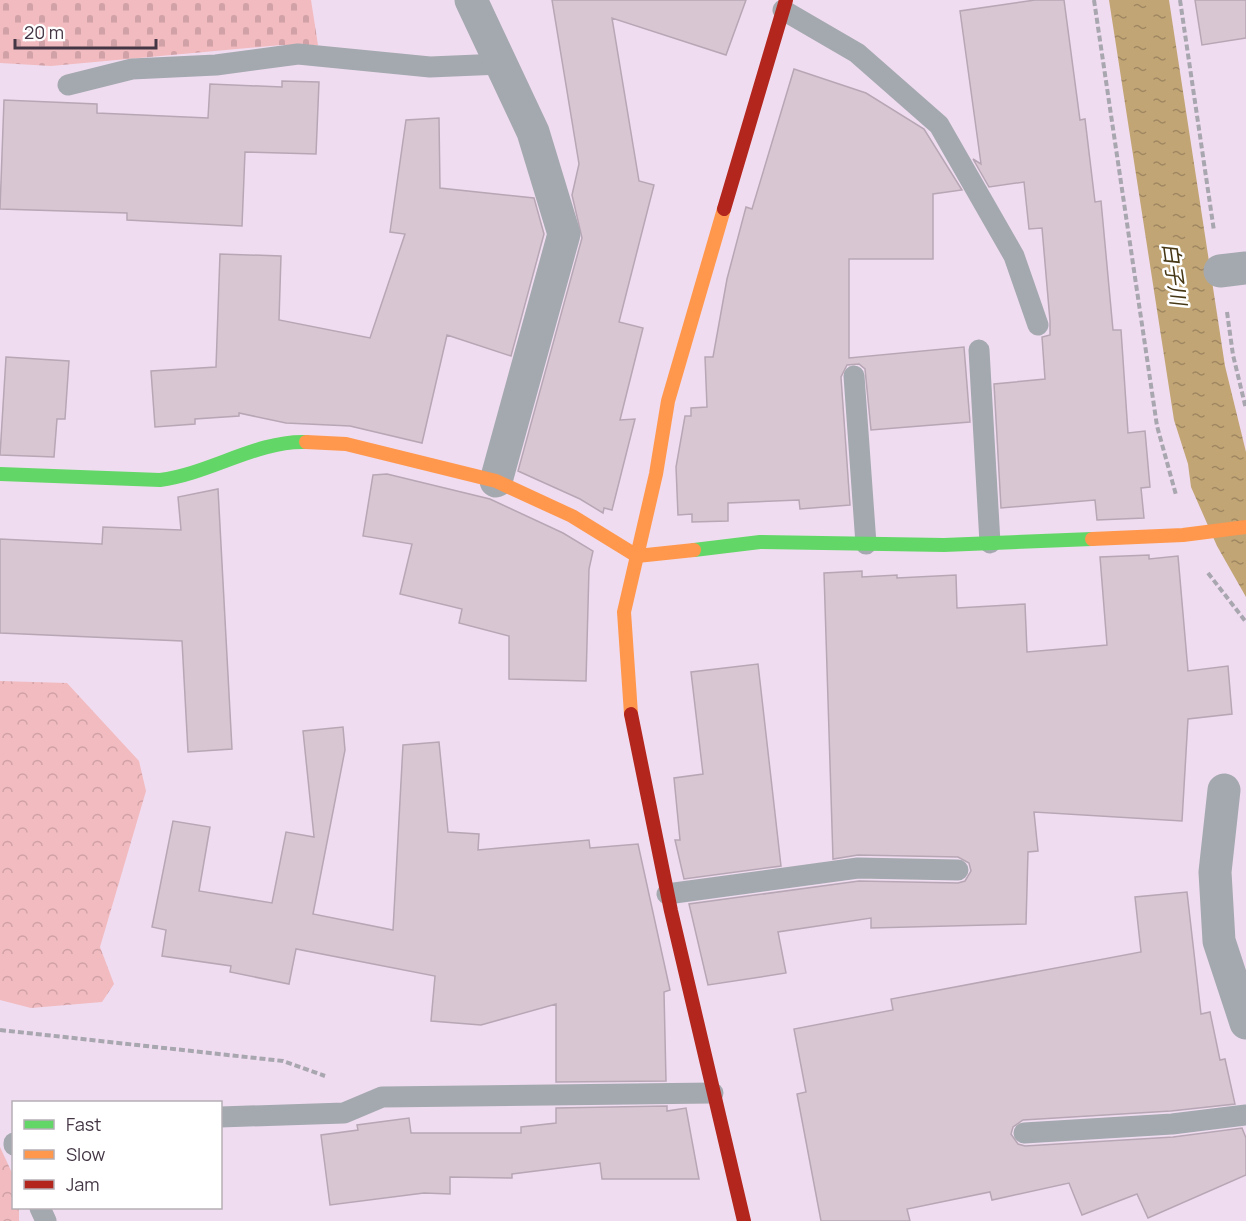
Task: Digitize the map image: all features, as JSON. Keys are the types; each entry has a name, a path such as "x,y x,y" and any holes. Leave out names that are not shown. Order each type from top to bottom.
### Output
{"street":[{"path":"471,0 533,132 564,234 496,481"},
{"path":"744,1221 667,894 631,717 626,676 624,612 656,474 668,401 784,5"},
{"path":"0,474 160,480 183,477 288,441 346,444 496,481 572,516 637,556 760,543 990,543 1183,535 1246,527"},
{"path":"1224,790 1215,872 1219,940 1246,1023"}],"lane":[{"path":"784,5 857,53 939,124 1014,256 1038,324"},
{"path":"68,85 132,69 216,65 298,54 430,67 501,64"},
{"path":"979,350 990,543"},
{"path":"854,376 866,544"},
{"path":"667,894 858,868 958,870"},
{"path":"222,1118 344,1113 382,1097 713,1093"},
{"path":"1024,1133 1172,1124 1246,1115"}],"path":[{"path":"1094,0 1157,426 1174,486 1183,535 1201,565 1246,622"},
{"path":"1180,0 1233,269 1233,355 1246,409"},
{"path":"0,1030 283,1061 382,1097"}],"green space":[{"path":"0,0 311,0 318,45 281,45 51,66 0,63"},
{"path":"0,681 67,683 139,761 146,791 100,947 114,984 102,1002 31,1008 0,1000"},
{"path":"0,1147 12,1173 12,1209 19,1209 19,1221 0,1221"}],"water":[{"name":"白子川","path":"1109,0 1169,0 1225,366 1246,452 1246,597 1217,546 1191,487 1188,464 1174,420"}],"building":[{"path":"552,0 746,0 726,55 612,18 639,181 654,185 619,322 643,328 620,420 635,419 612,510 604,508 603,513 580,499 518,471 582,238 572,195 579,164"},
{"path":"1035,0 1064,0 1080,120 1085,119 1095,202 1101,201 1113,330 1121,330 1128,433 1145,431 1150,487 1141,488 1144,518 1097,520 1095,500 1001,508 994,384 1045,379 1042,337 1050,335 1050,321 1042,228 1029,229 1024,182 989,187 973,159 981,164 960,11"},
{"path":"1195,0 1246,0 1246,38 1202,45"},
{"path":"794,69 866,93 924,129 962,190 933,194 933,259 849,259 849,358 964,347 970,422 871,430 865,369 859,364 847,365 841,377 850,505 800,509 799,500 728,503 728,521 692,522 692,514 678,515 676,467 685,416 691,416 691,408 707,407 705,357 713,357 727,279 746,207 752,209"},
{"path":"282,81 319,82 316,154 245,152 242,226 127,220 127,213 0,209 4,100 97,104 97,113 208,118 210,84 282,87"},
{"path":"439,118 440,188 534,198 544,234 511,356 447,335 422,443 350,426 286,423 239,413 239,416 195,419 195,424 155,427 151,371 216,367 220,254 281,256 279,320 370,338 405,234 390,232 406,120"},
{"path":"6,357 69,361 65,419 57,419 54,457 0,455"},
{"path":"387,474 490,499 563,533 593,551 589,569 586,681 509,679 509,636 459,623 462,609 400,594 412,544 363,536 373,475"},
{"path":"218,489 232,749 188,752 182,641 0,633 0,539 102,544 103,527 181,530 178,497"},
{"path":"1149,555 1149,559 1178,556 1188,671 1228,666 1232,714 1188,719 1182,821 1034,812 1038,851 1028,852 1026,924 871,928 871,918 778,932 786,973 708,985 689,904 859,881 958,883 965,881 971,871 969,863 958,857 858,855 833,859 824,573 862,571 862,577 897,575 897,578 956,575 957,608 1025,604 1027,652 1107,645 1100,557"},
{"path":"758,664 781,866 684,879 675,840 680,840 674,778 703,774 691,672"},
{"path":"343,727 345,750 313,914 393,930 403,745 439,742 448,832 479,834 478,850 589,840 590,848 638,844 670,990 664,992 666,1081 556,1082 556,1004 481,1025 431,1021 435,976 296,949 289,984 230,972 231,966 162,956 166,930 152,927 173,821 210,827 199,891 272,903 286,832 314,837 303,731"},
{"path":"1187,892 1201,1014 1210,1012 1220,1060 1225,1059 1235,1104 1171,1111 1023,1120 1013,1127 1011,1134 1018,1144 1025,1146 1173,1137 1242,1128 1246,1138 1246,1175 1148,1218 1137,1194 1082,1215 1069,1183 992,1200 990,1192 907,1209 910,1221 821,1221 797,1094 806,1092 794,1029 893,1010 891,999 1141,952 1135,897"},
{"path":"667,1106 667,1111 686,1108 699,1179 602,1179 600,1163 512,1174 512,1178 450,1177 450,1194 424,1193 330,1205 321,1135 358,1130 357,1125 409,1118 411,1133 521,1133 521,1127 556,1123 556,1108"}],"traffic: fast":[{"path":"0,474 160,480 178,477 270,446 306,442"},
{"path":"694,550 760,542 944,545 1092,539"}],"traffic: slow":[{"path":"631,714 624,612 656,474 668,401 724,209"},
{"path":"306,442 346,444 496,481 572,516 637,556 694,550"},
{"path":"1092,539 1183,535 1246,527"}],"traffic: jam":[{"path":"724,209 786,0"},
{"path":"631,714 671,911 744,1221"}]}
